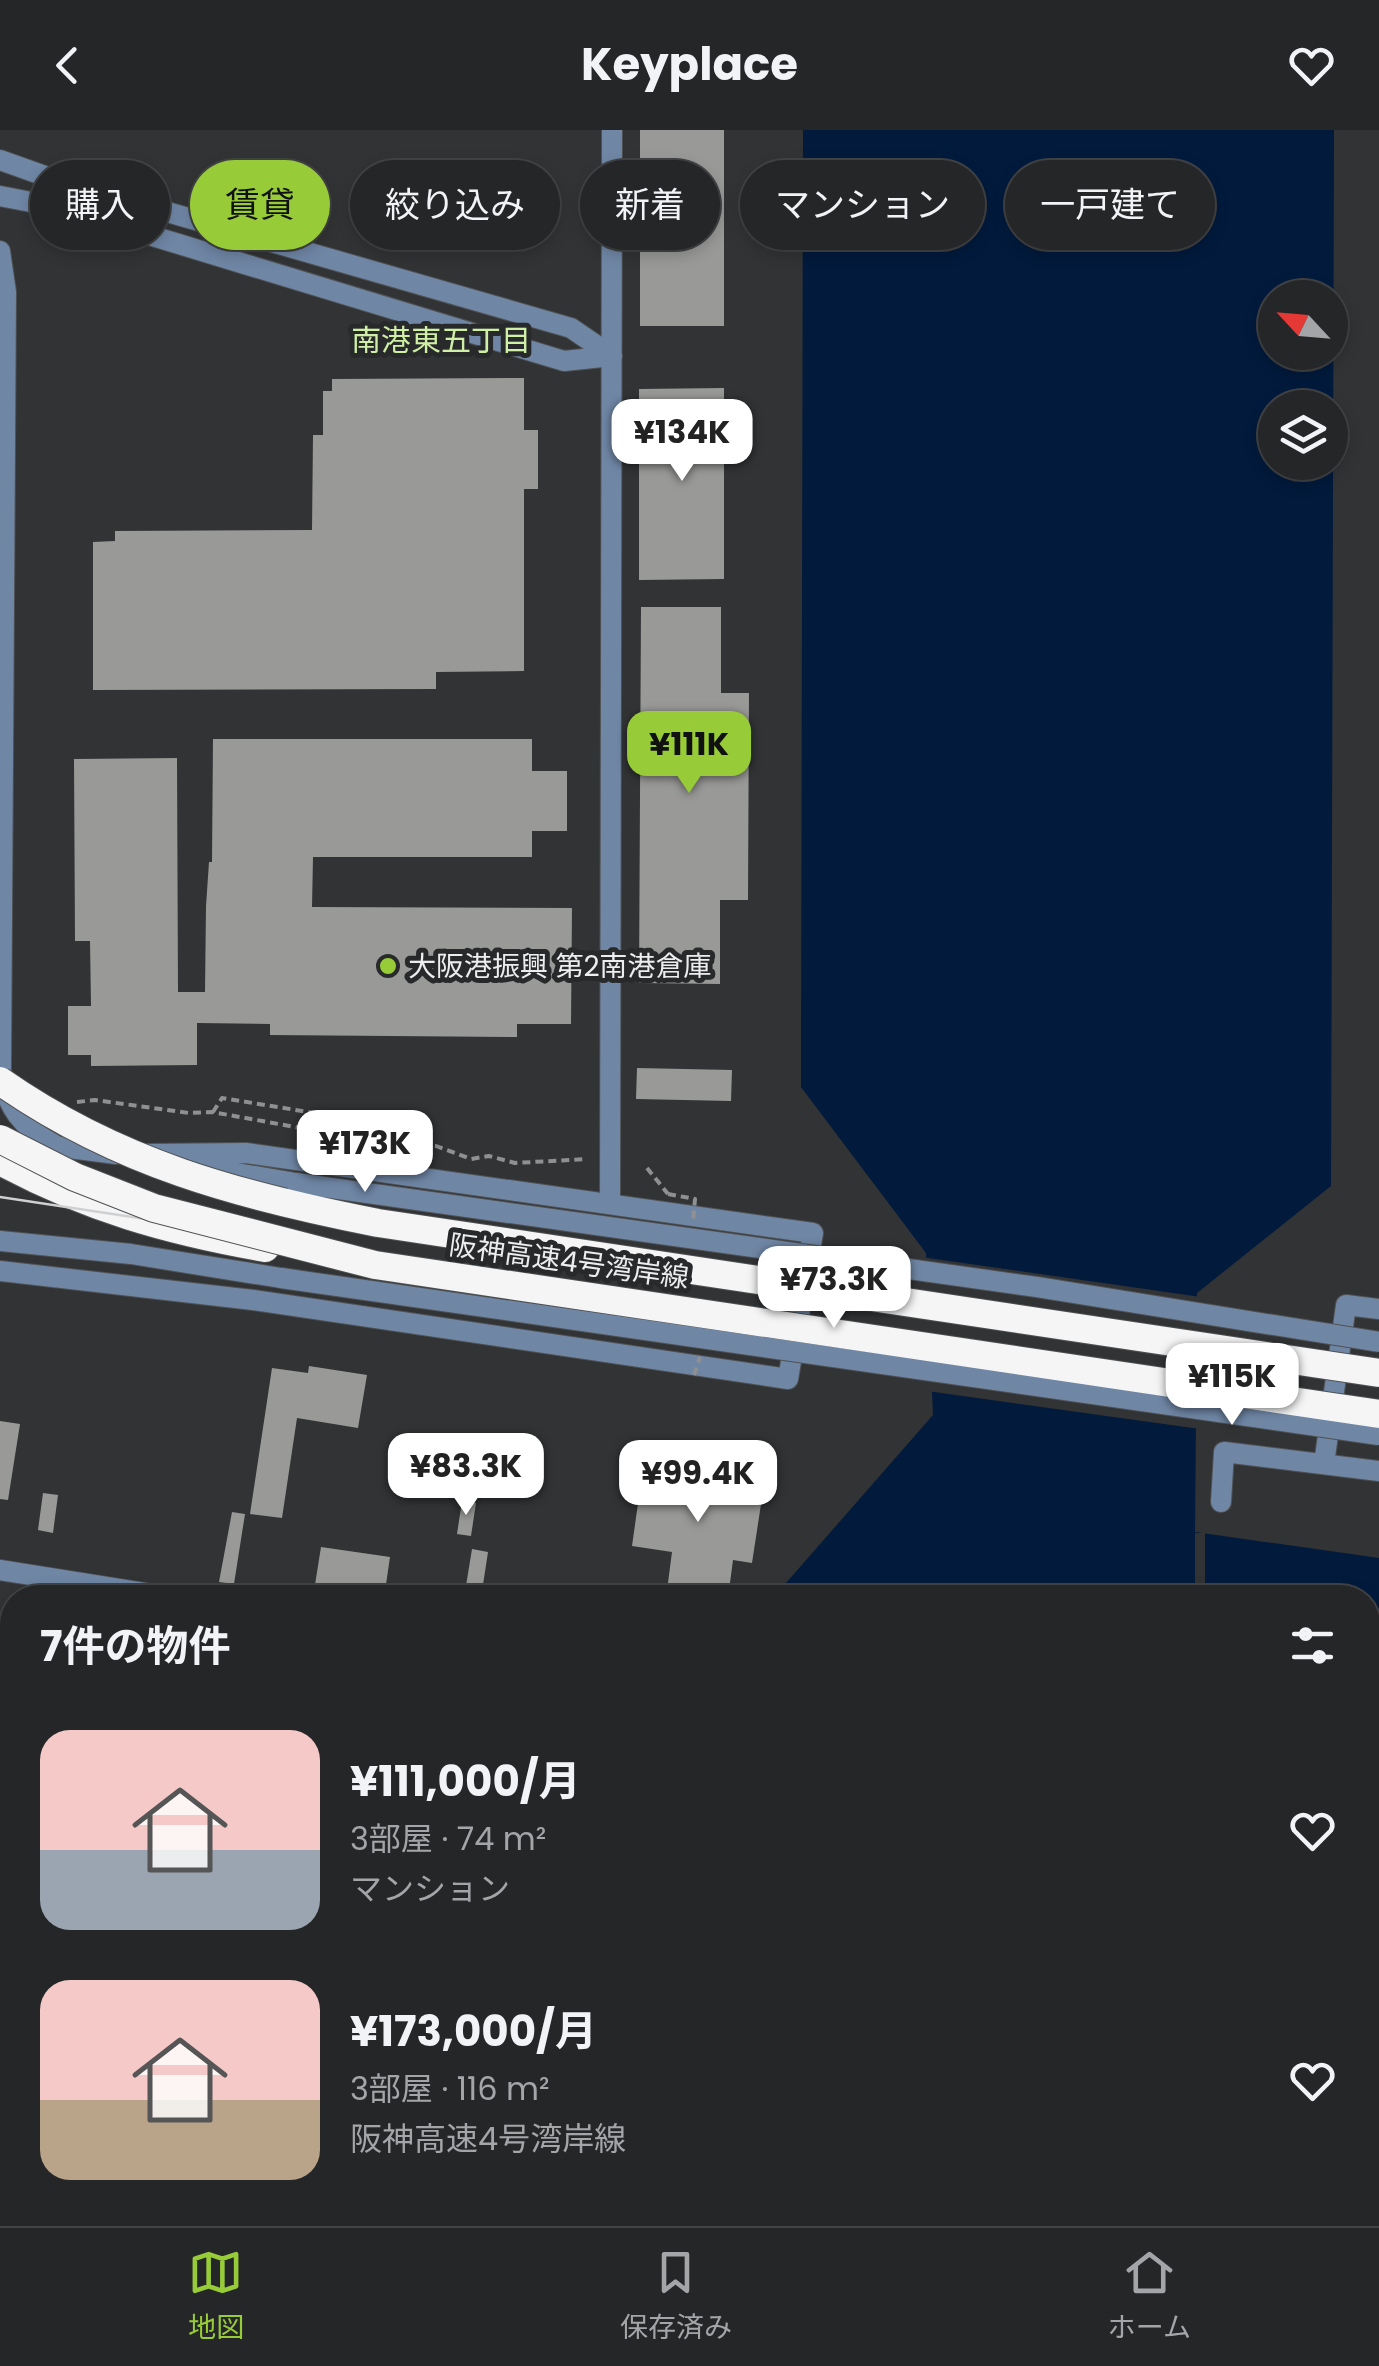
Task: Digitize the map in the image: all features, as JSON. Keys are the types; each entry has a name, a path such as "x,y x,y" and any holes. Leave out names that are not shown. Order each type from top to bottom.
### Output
{"highway":[{"name":"阪神高速4号湾岸線","path":"0,1081 90,1135 163,1168 240,1193 378,1223 1379,1373"},
{"path":"0,1098 78,1142 158,1178 280,1209 378,1223"},
{"path":"0,1139 75,1177 154,1208 375,1265"},
{"name":"阪神高速4号湾岸線","path":"0,1158 90,1204 156,1226 375,1265 1379,1414"}],"street":[{"path":"610,1202 612,130"},
{"path":"0,160 56,180 571,328 612,356"},
{"path":"0,196 57,207 564,361 612,356"},
{"path":"0,250 6,292 1,1070 4,1094 13,1113 55,1145"},
{"path":"0,1158 30,1146 55,1145 296,1183 1036,1287 1379,1342"},
{"path":"0,1271 253,1300 788,1380 812,1233 246,1153 122,1155"},
{"path":"0,1240 131,1254 1379,1435"},
{"path":"1324,1464 1346,1305 1379,1310"},
{"path":"1221,1502 1224,1452 1379,1471"},
{"path":"0,1570 94,1585"}],"path":[{"path":"212,1112 222,1098 388,1124"},
{"path":"62,1103 94,1100 190,1113 212,1112 312,1130 344,1131 367,1143 398,1148 414,1144 436,1146 471,1158 488,1156 515,1162 588,1159"},
{"path":"344,1131 345,1118"},
{"path":"647,1168 668,1194 695,1198 692,1227"},
{"path":"694,1374 698,1356"}],"water":[{"path":"803,130 1334,130 1334,280 1258,280 1258,370 1333,370 1333,390 1258,390 1258,480 1333,480 1331,1186 1197,1293 1195,1532 1379,1558 1379,1585 786,1585 933,1415 926,1253 801,1087 803,250 985,250 985,160 803,160"}],"pier":[{"path":"921,1257 1201,1297 1200,1429 927,1391"},
{"path":"1195,1533 1205,1533 1205,1585 1195,1585"}],"building":[{"path":"640,130 724,130 724,326 640,326 640,250 720,250 720,160 640,160"},
{"path":"524,378 524,430 538,430 538,489 524,489 524,671 436,672 436,689 93,690 93,542 115,541 115,531 312,530 313,435 323,435 323,391 332,391 332,379"},
{"path":"724,388 724,579 639,580 639,389"},
{"path":"641,607 721,607 721,693 749,693 748,900 720,900 720,984 639,983"},
{"path":"213,739 532,739 532,771 567,771 567,831 532,831 532,857 313,857 312,907 572,908 571,1024 517,1024 517,1037 270,1035 270,1024 197,1023 197,1065 91,1066 91,1055 68,1055 68,1006 91,1006 90,941 75,941 74,759 177,758 178,992 205,992"},
{"path":"637,1068 732,1070 731,1101 636,1099"},
{"path":"309,1366 367,1375 358,1428 297,1418 282,1518 250,1514 272,1368 308,1373"},
{"path":"0,1421 20,1424 8,1500 0,1499"},
{"path":"644,1461 765,1478 752,1563 733,1560 730,1585 668,1585 672,1552 632,1546"},
{"path":"43,1493 58,1495 53,1533 38,1530"},
{"path":"462,1501 476,1503 471,1536 457,1534"},
{"path":"232,1512 245,1514 234,1584 219,1582"},
{"path":"321,1547 390,1557 386,1585 315,1585"},
{"path":"472,1549 488,1552 483,1585 466,1585"}],"tram line":[{"path":"0,1197 824,1322 1379,1401"}],"place":[{"name":"大阪港振興 第2南港倉庫","path":"388,966"}],"district":[{"name":"南港東五丁目","path":"441,341"}]}
